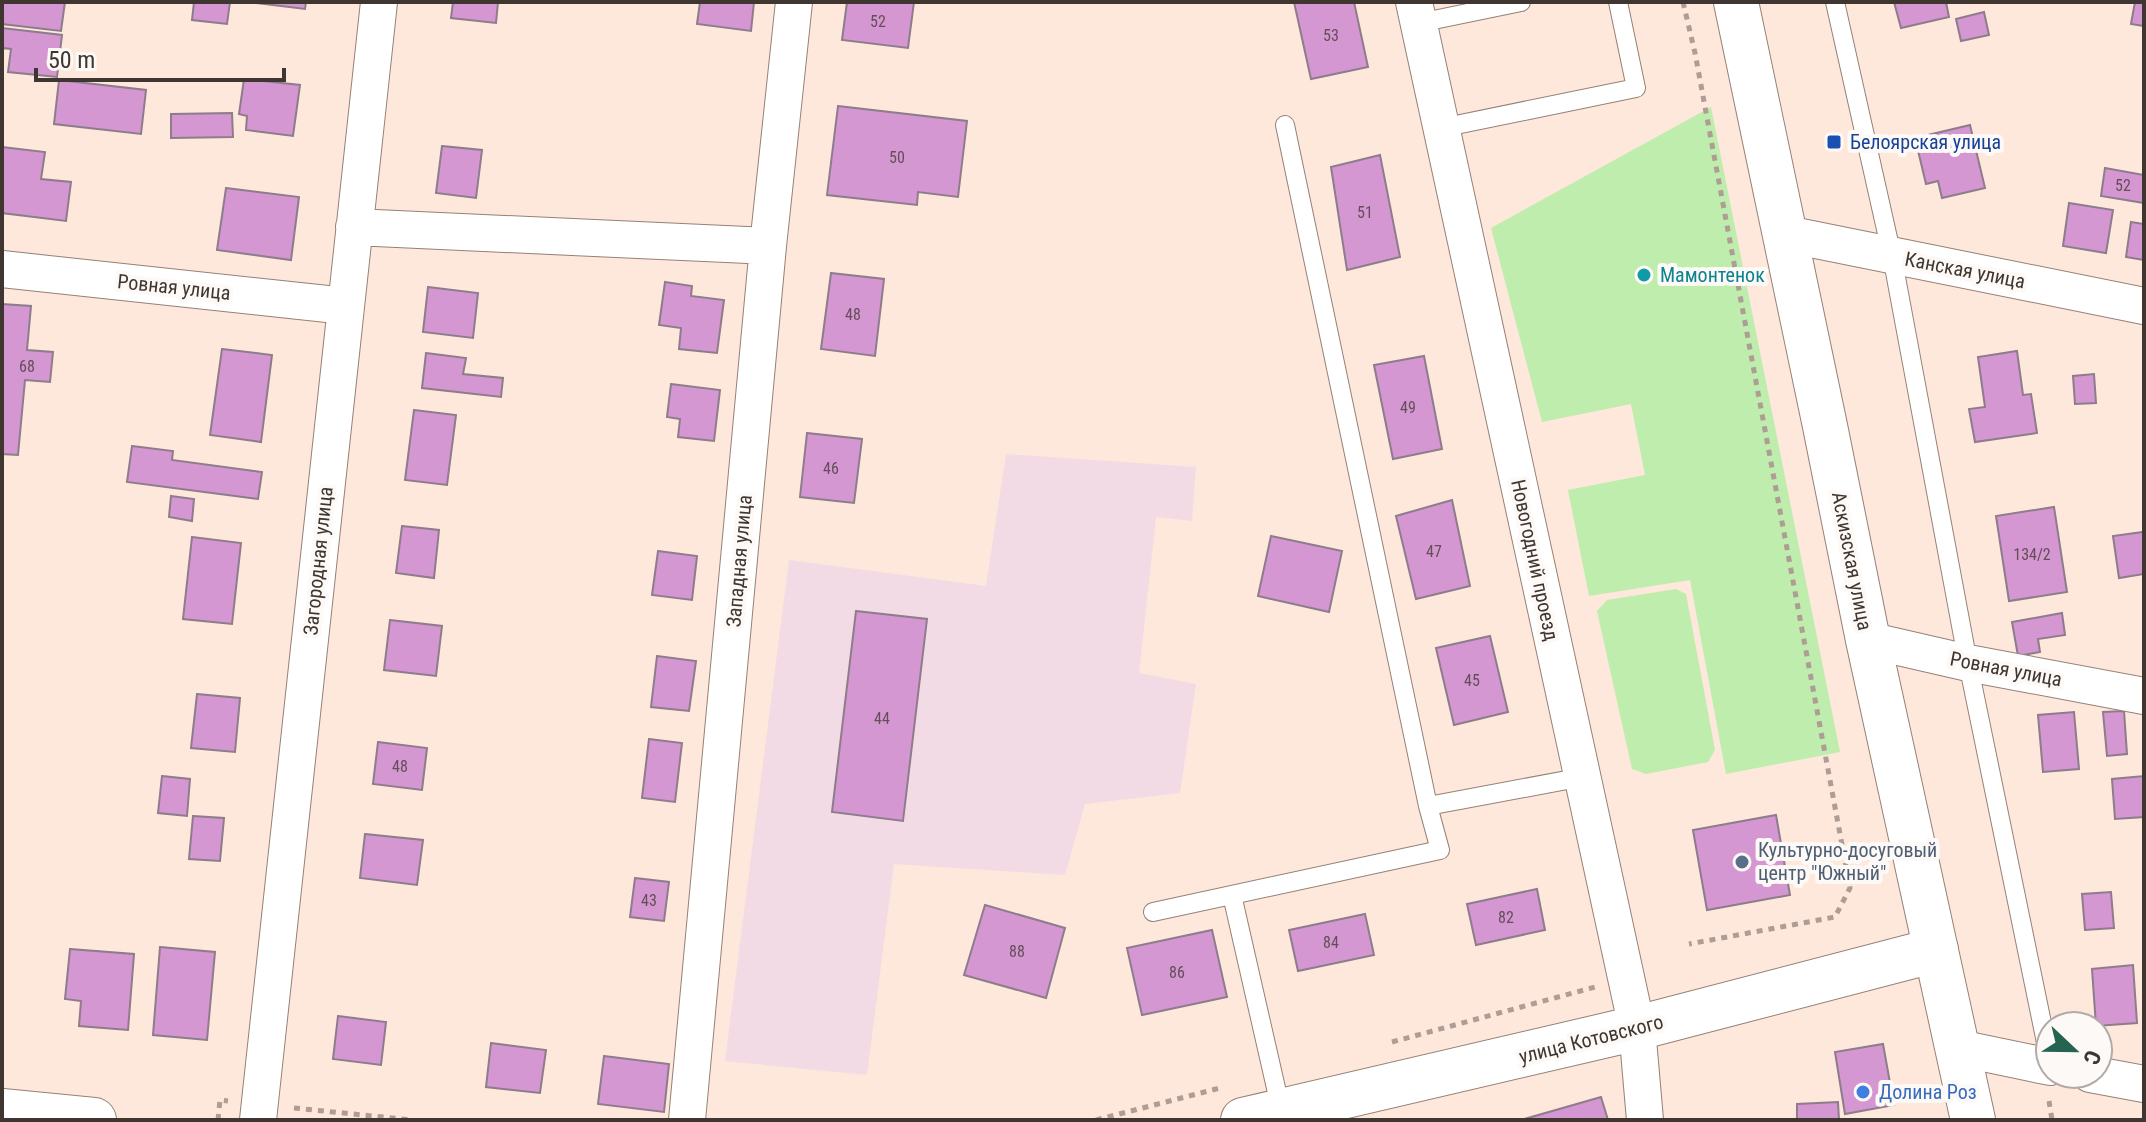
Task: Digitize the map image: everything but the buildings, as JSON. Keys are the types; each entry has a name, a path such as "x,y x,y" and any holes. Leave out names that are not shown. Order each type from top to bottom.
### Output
{"main road":[{"name":"Аскизская улица","path":"1736,2 1868,640 1973,1120"},
{"name":"улица Котовского","path":"1269,1117 1637,1028 1936,950"},
{"path":"2,1111 94,1120"}],"street":[{"name":"Загородная улица","path":"258,1112 379,2"},
{"name":"Западная улица","path":"687,1120 768,246 794,2"},
{"name":"Новогодний проезд","path":"1416,13 1637,1028 1645,1120"},
{"path":"354,227 768,246"},
{"name":"Канская улица","path":"1786,234 2144,306"},
{"name":"Ровная улица","path":"2,269 346,306"},
{"name":"Ровная улица","path":"1868,640 1968,663 2144,696"},
{"path":"1959,1048 2034,1061"},
{"path":"2114,1078 2144,1084"}],"lane":[{"path":"1416,13 1521,2"},
{"path":"1441,128 1636,88 1618,2"},
{"path":"1835,2 1892,256 1968,663 2039,1010"},
{"path":"1153,912 1440,850 1428,806 1285,125"},
{"path":"1428,806 1583,777"},
{"path":"1232,895 1269,1117"}],"path":[{"path":"1683,2 1698,68 1850,888 1835,917 1689,944"},
{"path":"218,1120 220,1100 258,1112 412,1120"}],"shaded area":[{"path":"1006,454 1196,467 1192,521 1156,517 1139,673 1196,684 1180,793 1085,804 1065,875 894,864 867,1075 725,1061 789,560 986,586"}],"green space":[{"path":"1711,107 1840,752 1726,774 1690,580 1589,596 1568,490 1645,475 1631,404 1542,422 1491,228"},
{"path":"1676,589 1686,594 1715,750 1708,762 1646,774 1632,769 1597,611 1607,600"}],"place":[{"name":"Белоярская улица","path":"1834,142"},
{"name":"Мамонтенок","path":"1644,275"},
{"name":"Культурно-досуговый центр \"Южный\"","path":"1742,862"},
{"name":"Долина Роз","path":"1863,1092"}]}
